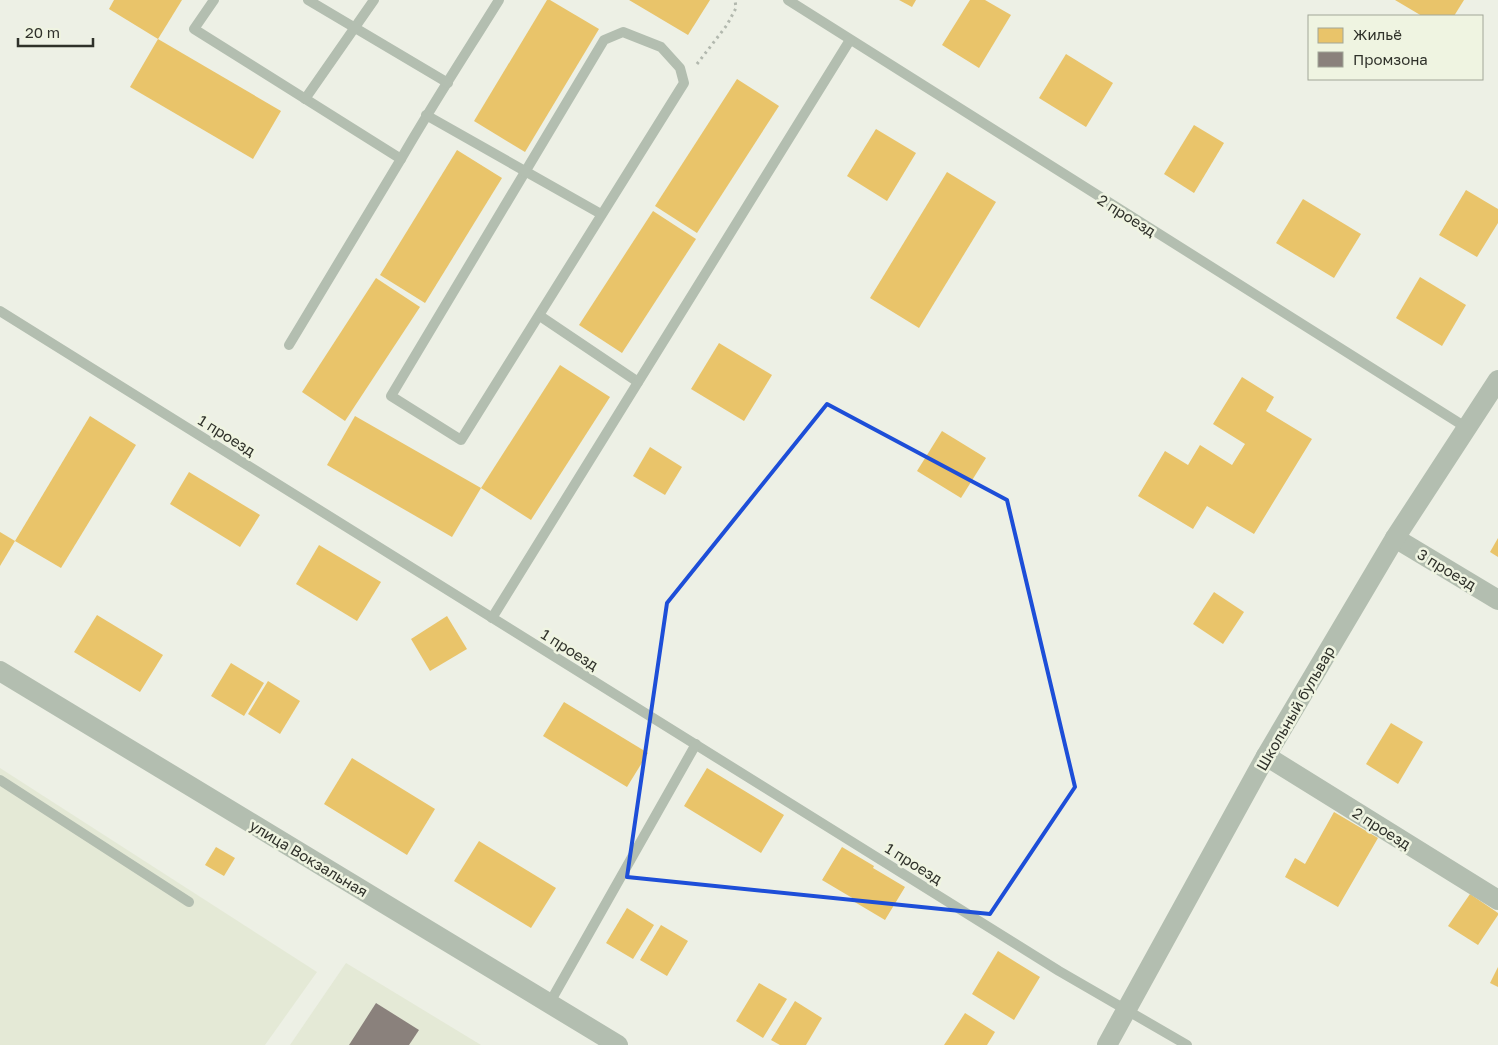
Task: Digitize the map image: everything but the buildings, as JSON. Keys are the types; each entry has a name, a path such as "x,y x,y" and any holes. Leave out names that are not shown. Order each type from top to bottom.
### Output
{"street":[{"name":"Школьный бульвар","path":"1107,1045 1266,756 1395,538 1498,380"},
{"name":"3 проезд","path":"1395,538 1498,600"},
{"name":"улица Вокзальная","path":"0,671 618,1045"},
{"name":"2 проезд","path":"1266,756 1498,900"}],"lane":[{"path":"214,0 194,29 401,159"},
{"path":"308,0 448,83"},
{"path":"305,99 374,0"},
{"path":"289,345 426,115 499,0"},
{"name":"2 проезд","path":"788,0 1467,428"},
{"path":"623,32 661,47 680,68 684,83 461,440 390,396 525,172 604,40 623,32"},
{"path":"492,618 850,40"},
{"path":"426,115 601,214"},
{"name":"1 проезд","path":"0,311 1059,971 1187,1045"},
{"path":"540,316 638,382"},
{"path":"549,1004 696,744"},
{"path":"0,780 189,902"}],"path":[{"path":"684,83 726,25 736,8 735,0"}],"highlighted area":[{"path":"827,404 1007,500 1075,787 990,914 627,877 667,603"}],"shaded area":[{"path":"0,768 317,972 265,1045 0,1045"},
{"path":"346,963 481,1045 290,1045"}]}
